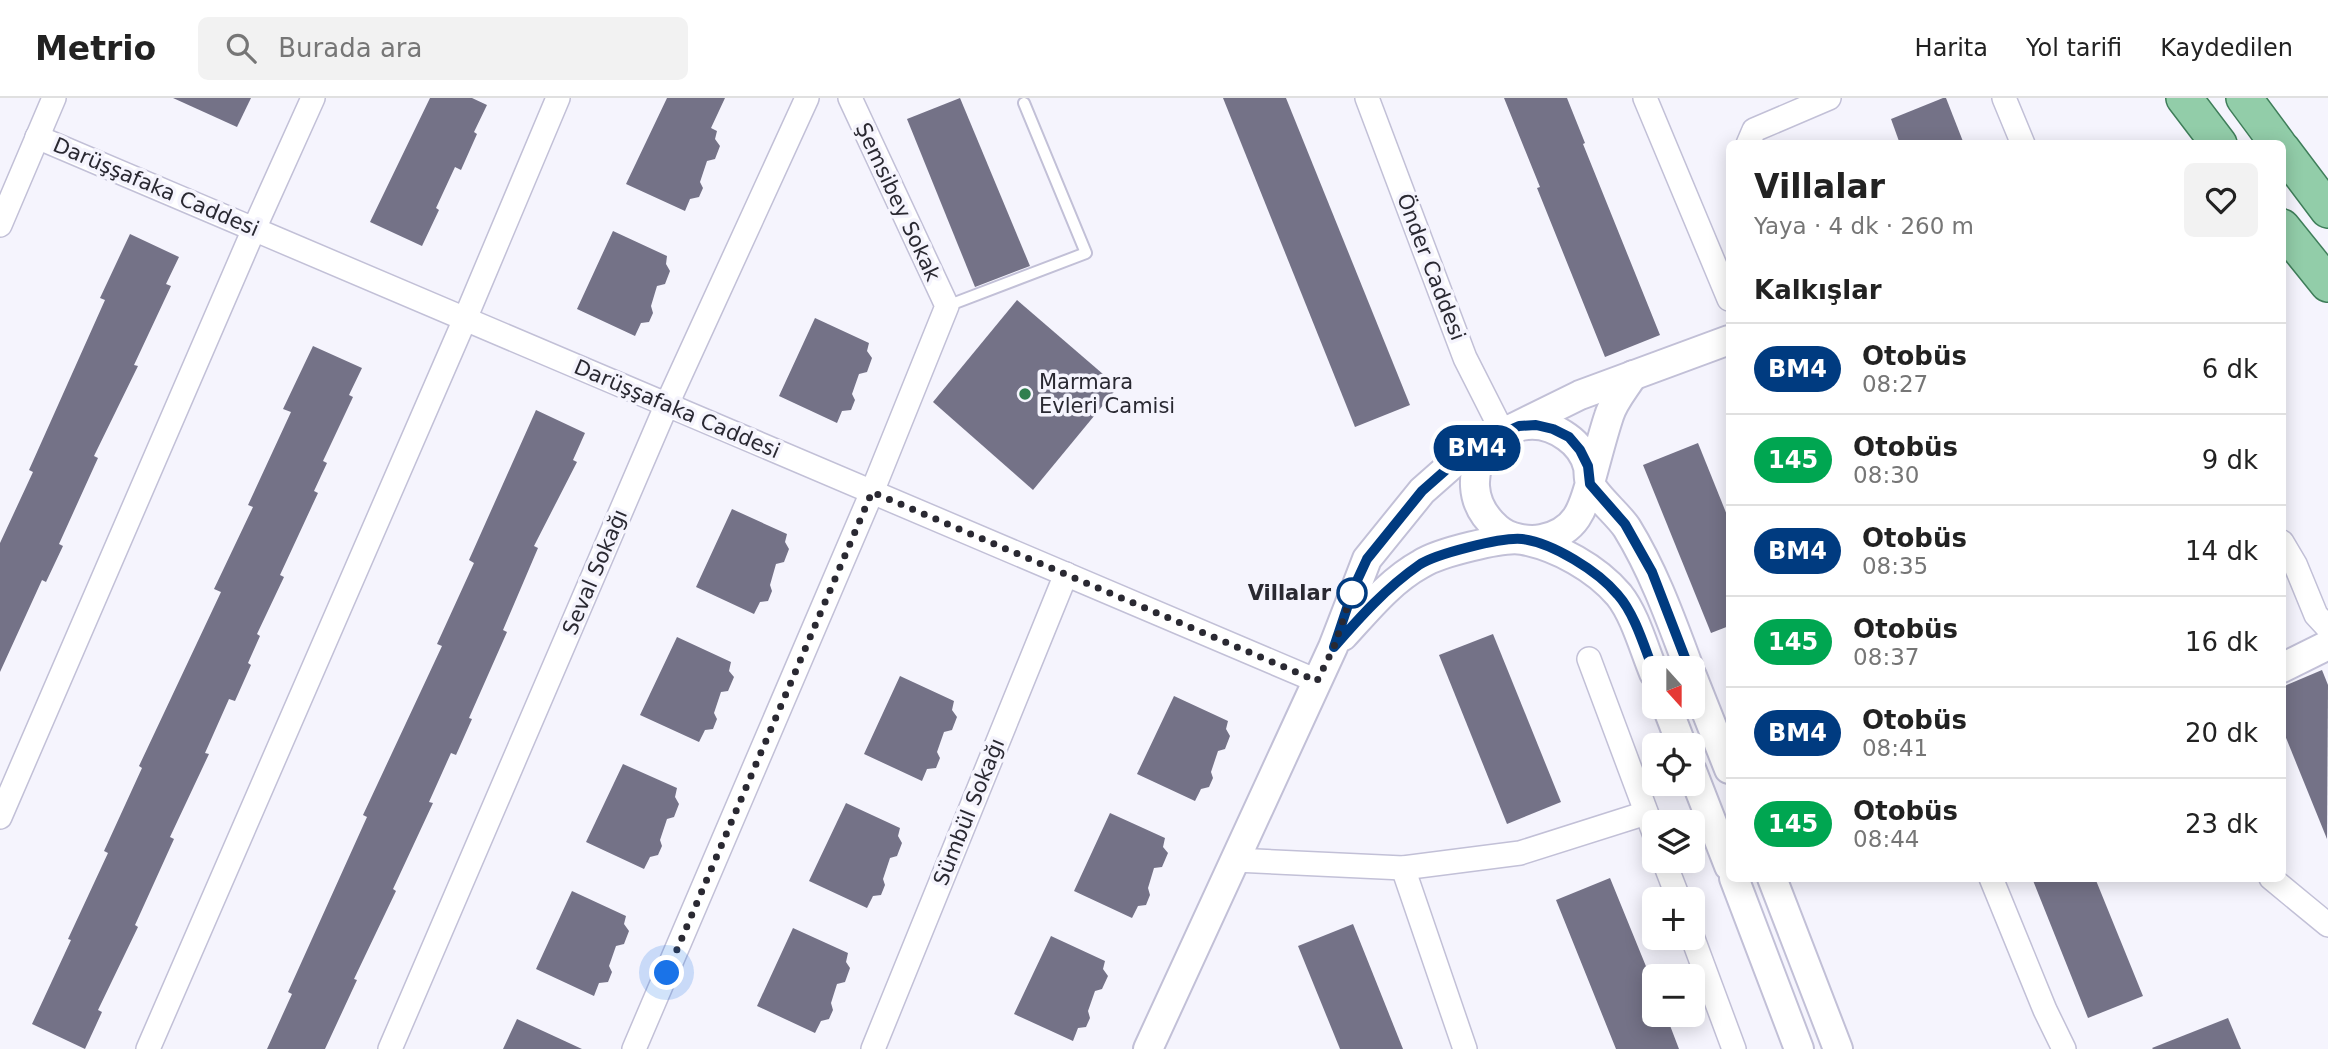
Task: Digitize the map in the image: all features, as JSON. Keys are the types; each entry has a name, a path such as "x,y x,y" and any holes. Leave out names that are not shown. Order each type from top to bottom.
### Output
{"main road":[{"path":"2184,98 2216,140"},
{"path":"2244,98 2275,140"},
{"path":"2286,154 2325,202 2297,209 2286,224"},
{"path":"2286,232 2328,284"}],"street":[{"path":"0,225 54,98"},
{"path":"0,817 313,98"},
{"path":"148,1049 558,98"},
{"name":"Seval Sokağı","path":"390,1049 667,404 807,98"},
{"name":"Şemsibey Sokak","path":"850,98 947,306"},
{"name":"Önder Caddesi","path":"1367,98 1465,358 1503,433"},
{"path":"1645,98 1726,292"},
{"path":"1750,140 1754,130 1829,98"},
{"path":"2004,98 2021,140"},
{"name":"Darüşşafaka Caddesi","path":"37,137 1317,681"},
{"path":"634,1049 872,492 947,306"},
{"path":"1148,1049 1334,647 1354,587 1367,559 1422,491 1456,461 1503,433 1580,395 1726,341"},
{"path":"1334,647 1382,594 1421,563 1467,547 1521,539 1541,540 1560,533 1576,520 1586,503 1610,412 1633,374"},
{"path":"1647,656 1636,627 1619,596 1591,570 1563,553 1502,532 1487,519 1478,502 1474,483 1478,463 1483,454 1503,433 1519,426 1536,425 1569,437 1580,450 1588,466 1590,484 1625,524 1652,572 1684,656"},
{"path":"2286,549 2316,615 2328,628"},
{"name":"Sümbül Sokağı","path":"873,1049 1066,574"},
{"path":"2286,666 2328,645"},
{"path":"1589,659 1645,810"},
{"path":"1705,709 1726,761"},
{"path":"1702,796 1726,858"},
{"path":"1235,860 1403,868 1520,853 1642,825"},
{"path":"1403,868 1465,1049"},
{"path":"1736,882 1799,1049"},
{"path":"1782,882 1838,1049"},
{"path":"1993,882 2045,1010 2064,1049"},
{"path":"2276,882 2328,925"},
{"path":"1697,950 1734,1049"}],"lane":[{"path":"947,306 1086,253 1024,103"}],"building":[{"path":"173,98 251,98 237,127"},
{"path":"430,98 472,98 487,105 461,170 455,167 422,246 370,222"},
{"path":"667,98 725,98 711,128 717,131 715,139 720,146 715,159 707,161 700,182 703,188 699,197 690,199 685,211 626,184"},
{"path":"960,98 1030,266 975,287 907,119"},
{"path":"1223,98 1286,98 1410,405 1355,427"},
{"path":"1504,98 1567,98 1660,335 1605,357"},
{"path":"1946,98 1962,140 1899,140 1891,119"},
{"path":"613,231 667,256 666,264 670,271 665,284 657,286 651,306 653,313 649,322 641,323 635,336 577,309"},
{"path":"130,234 179,257 166,284 171,286 134,365 138,366 94,456 98,458 59,544 63,546 46,582 42,580 0,672 0,543 33,472 29,470 105,300 100,298"},
{"name":"Marmara Evleri Camisi","path":"1017,300 1118,387 1033,490 933,402"},
{"path":"815,318 869,343 867,351 872,358 867,372 859,374 852,394 855,400 851,410 842,411 837,423 779,396"},
{"path":"313,346 362,368 349,395 353,397 323,461 327,463 314,491 318,493 280,575 284,577 257,634 260,636 248,663 251,665 235,701 229,699 205,753 209,754 170,837 174,839 135,925 138,927 98,1010 102,1012 85,1049 32,1024 108,853 104,851 142,768 139,766 221,592 214,589 253,507 248,505 291,412 283,409"},
{"path":"536,410 585,433 573,460 577,462 534,546 538,548 503,630 507,632 469,718 472,719 456,755 451,753 429,802 433,803 393,889 396,891 354,979 357,980 325,1049 267,1049 292,994 288,992 367,817 363,815 442,646 437,644 474,563 469,560"},
{"path":"1698,443 1726,513 1726,627 1711,633 1643,465"},
{"path":"732,509 787,534 785,542 789,549 784,562 776,564 768,601 760,602 754,614 696,587"},
{"path":"1493,634 1561,802 1507,824 1439,655"},
{"path":"677,637 731,662 729,671 734,677 728,691 721,692 714,713 717,719 713,729 705,730 699,742 640,715"},
{"path":"2322,670 2328,685 2327,839 2286,738 2286,685"},
{"path":"900,676 954,701 952,710 957,717 952,730 944,732 937,752 940,758 936,768 927,769 922,781 864,754"},
{"path":"1174,696 1228,721 1226,729 1230,736 1225,749 1218,751 1209,787 1201,789 1195,801 1137,774"},
{"path":"623,764 677,788 675,797 679,804 674,817 667,819 658,855 650,857 644,869 586,842"},
{"path":"846,803 900,828 898,836 902,843 897,856 890,858 881,895 873,896 867,908 809,881"},
{"path":"1110,813 1165,838 1163,847 1168,853 1162,867 1154,868 1146,905 1138,906 1132,918 1074,891"},
{"path":"1610,878 1645,964 1642,964 1642,1027 1671,1027 1679,1049 1616,1049 1556,900"},
{"path":"2034,882 2097,882 2143,996 2088,1018"},
{"path":"572,891 626,916 624,924 629,931 624,944 616,946 609,966 612,972 608,982 599,983 594,996 536,969"},
{"path":"1353,924 1403,1049 1340,1049 1298,946"},
{"path":"793,928 848,953 846,962 850,968 845,982 837,984 829,1019 821,1021 815,1033 757,1006"},
{"path":"1051,936 1105,961 1103,969 1108,976 1102,989 1095,991 1086,1027 1078,1028 1073,1041 1014,1014"},
{"path":"2228,1018 2241,1049 2152,1048"},
{"path":"517,1019 582,1049 503,1049"}],"bus line":[{"name":"BM4","path":"1648,656 1619,596 1591,570 1563,553 1521,539 1467,547 1421,563 1382,594 1334,647 1354,587 1367,559 1422,491 1456,461 1503,433 1519,426 1536,425 1569,437 1580,450 1588,466 1590,484 1625,524 1652,572 1684,656"}],"place":[{"name":"Marmara Evleri Camisi","path":"1025,394"},
{"name":"Villalar","path":"1352,593"}],"route":[{"path":"667,973 872,492 1317,681 1334,647 1354,587 1352,593"}]}
